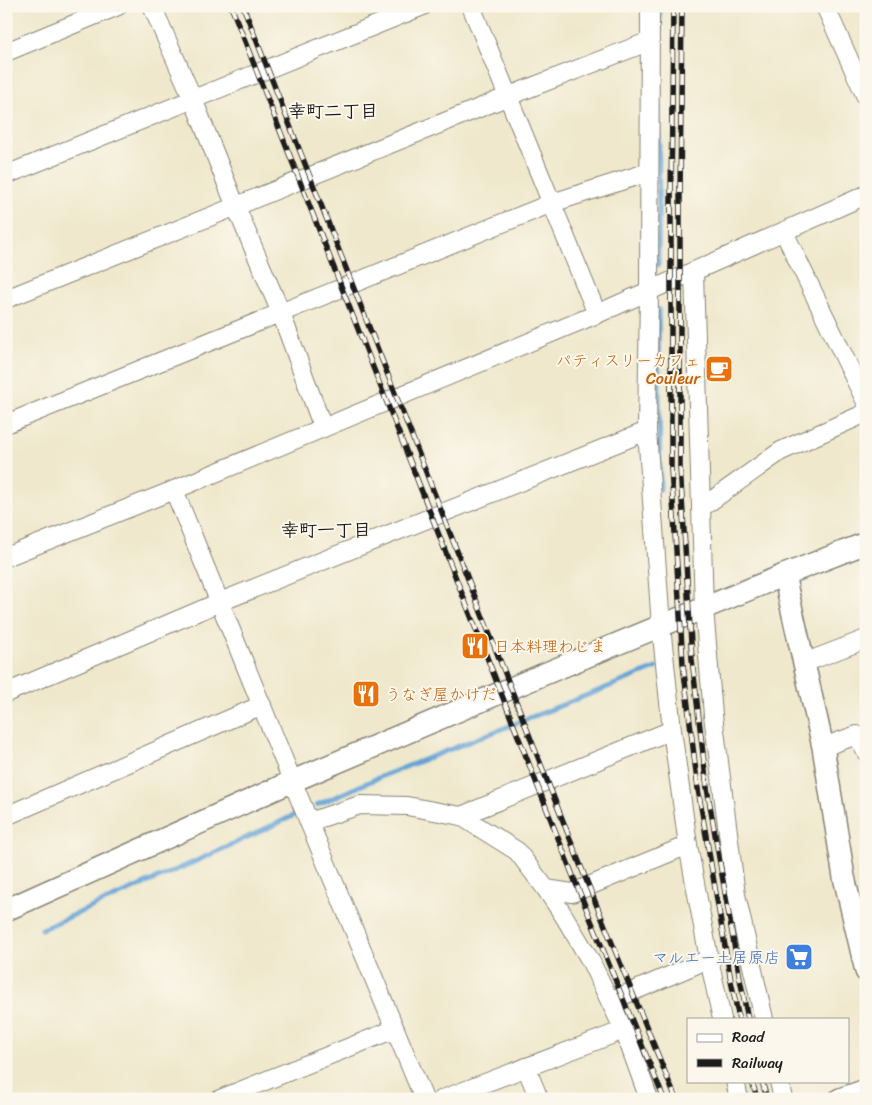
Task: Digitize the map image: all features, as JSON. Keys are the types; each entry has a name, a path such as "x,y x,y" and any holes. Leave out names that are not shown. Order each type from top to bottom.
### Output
{"street":[{"path":"6,52 118,6"},
{"path":"152,6 193,99 281,313 323,428"},
{"path":"6,175 423,6"},
{"path":"471,6 597,314"},
{"path":"650,6 647,431 661,626 672,730 688,845 722,1018"},
{"path":"825,6 866,97"},
{"path":"6,299 508,96 650,41"},
{"path":"6,424 552,203 649,172"},
{"path":"6,557 174,490 597,314 866,196"},
{"path":"784,232 866,402"},
{"path":"694,272 704,608 713,715 736,895 764,1018"},
{"path":"701,508 781,451 866,413"},
{"path":"6,692 220,602 647,431"},
{"path":"174,490 424,1099"},
{"path":"6,910 293,781 549,672 866,543"},
{"path":"784,575 823,747 844,877 866,971"},
{"path":"804,663 866,639"},
{"path":"6,816 262,705"},
{"path":"461,816 672,730"},
{"path":"823,747 857,735 866,752"},
{"path":"309,822 360,805 407,806 461,816 518,851 564,916 590,960 624,1030 649,1099"},
{"path":"546,889 572,893 688,845"},
{"path":"610,1001 709,959"},
{"path":"220,1099 395,1029"},
{"path":"443,1099 624,1030"},
{"path":"526,1068 539,1099"},
{"path":"735,1082 739,1099"},
{"path":"779,1082 783,1099"},
{"path":"840,1099 866,1090"}],"waterway":[{"path":"658,265 660,6"},
{"path":"658,309 660,489"},
{"path":"317,805 380,777 656,668"},
{"path":"42,929 295,815"}],"railway":[{"path":"231,6 575,881 664,1099"},
{"path":"243,6 585,877 676,1099"},
{"path":"673,6 671,468 683,664 698,789 739,1018"},
{"path":"682,6 680,466 692,659 707,788 748,1018"},
{"path":"752,1082 757,1099"},
{"path":"762,1082 767,1099"}],"place":[{"name":"パティスリーカフェ Couleur","path":"719,369"},
{"name":"日本料理わじま","path":"475,646"},
{"name":"うなぎ屋かけだ","path":"366,694"},
{"name":"マルエー土居原店","path":"799,957"}],"district":[{"name":"幸町二丁目","path":"333,111"},
{"name":"幸町一丁目","path":"326,530"}]}
